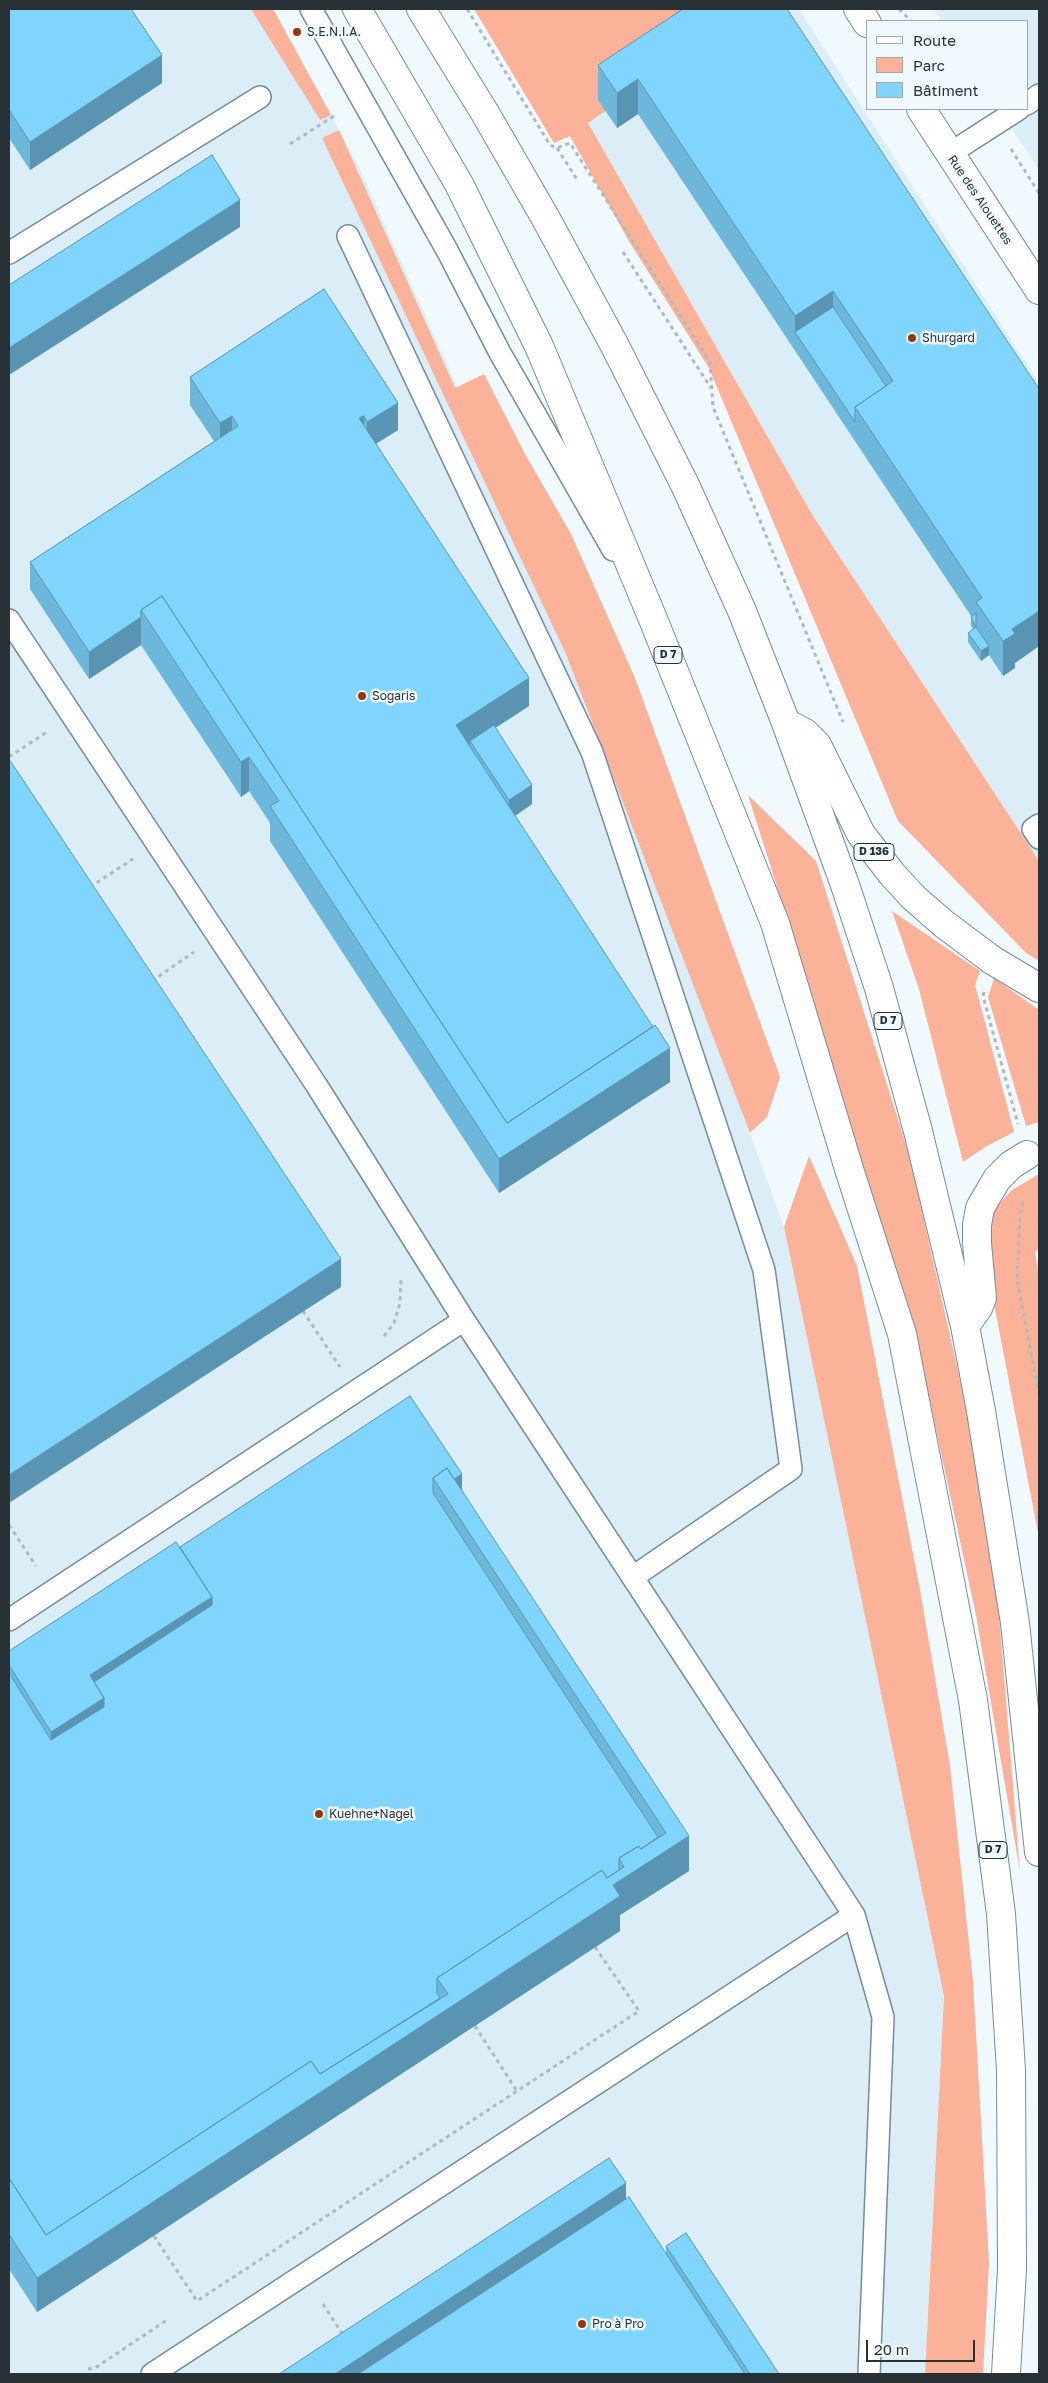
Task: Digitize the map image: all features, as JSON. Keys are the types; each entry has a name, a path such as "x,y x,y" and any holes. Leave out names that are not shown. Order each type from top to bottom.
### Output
{"main road":[{"name":"D 7","path":"356,9 459,184 540,346 653,618 776,923 846,1161 902,1334 973,1700 1001,1914 1011,2070 1012,2269 1006,2374"},
{"name":"D 7","path":"421,9 485,112 619,354 686,487 742,611 786,722 845,885 879,988 918,1131 965,1326 982,1411 1014,1614 1039,1852"},
{"path":"858,9 866,21"},
{"name":"Rue des Alouettes","path":"922,110 1039,290"},
{"name":"D 136","path":"786,722 806,733 817,745 861,834 892,874 913,897 944,924 992,960 1039,988"},
{"path":"965,1326 978,1308 982,1298 977,1243 980,1208 997,1180 1028,1146"}],"lane":[{"path":"311,9 444,244 500,353 653,618"},
{"path":"1028,103 1039,95"},
{"path":"9,254 260,97"},
{"path":"949,154 1017,110"},
{"path":"348,236 592,752 764,1270 791,1469 633,1577"},
{"path":"9,620 317,1086 464,1320 854,1915 883,2017 869,2374"},
{"path":"1039,825 1033,829 1039,838"},
{"path":"9,1620 464,1320"},
{"path":"152,2374 854,1915"}],"path":[{"path":"467,9 550,145 557,148 578,181"},
{"path":"899,9 909,20"},
{"path":"290,144 340,113"},
{"path":"557,148 570,143 710,362 713,407 846,729"},
{"path":"623,252 711,388"},
{"path":"9,757 51,729"},
{"path":"88,889 136,858"},
{"path":"150,982 197,950 192,943"},
{"path":"984,990 983,996 1028,1146"},
{"path":"1024,1199 1020,1215 1017,1280 1039,1394"},
{"path":"379,1342 394,1323 400,1303 400,1273"},
{"path":"304,1311 340,1368 348,1363"},
{"path":"9,1525 36,1567"},
{"path":"30,1571 45,1561"},
{"path":"154,2236 197,2301 638,2011 595,1947"},
{"path":"474,2026 517,2091"},
{"path":"323,2304 347,2342"},
{"path":"88,2369 95,2368 167,2320"}],"shaded area":[{"path":"9,9 273,9 359,167 572,644 784,1227 944,1996 925,2374 9,2374"},
{"path":"528,9 799,9 1039,383 1039,861 813,516 588,122"},
{"path":"933,9 1039,9 1039,170 1000,110 1028,110 1028,20 941,20"}],"green space":[{"path":"251,9 273,9 331,115 320,120"},
{"path":"474,9 750,9 588,123 813,516 1039,861 1039,961 1026,953 898,821 709,368 630,243 570,136 554,143"},
{"path":"339,130 455,388 484,374 525,454 571,534 635,678 780,1077 767,1117 750,1133 566,654 322,138"},
{"path":"748,795 816,861 909,1154 971,1429 998,1602 1020,1872 976,1615 925,1379 819,1020"},
{"path":"892,911 980,971 975,985 1014,1132 987,1146 963,1162 919,989"},
{"path":"994,978 1039,1010 1039,1122 1026,1126 988,997"},
{"path":"809,1156 857,1266 920,1590 950,1766 973,1981 989,2262 983,2374 925,2374 944,1996 784,1227"},
{"path":"1039,1174 1039,1249 1035,1252 1039,1277 1039,1538 991,1288 986,1232 996,1207 1012,1190"}],"building":[{"path":"9,9 131,9 162,55 30,142 9,110"},
{"name":"Shurgard","path":"683,9 787,9 1039,389 1039,611 1012,629 1015,634 1003,641 976,602 982,598 855,407 893,381 833,291 795,316 638,79 617,93 598,65"},
{"path":"212,155 240,200 9,348 9,285"},
{"path":"324,289 398,403 367,422 364,416 359,418 529,678 456,725 653,1027 507,1123 162,596 141,610 141,617 89,652 30,562 238,426 232,416 220,423 190,377"},
{"path":"833,307 886,386 855,407 855,422 795,332"},
{"path":"162,596 507,1123 655,1025 670,1048 499,1159 270,806 279,801 249,757 241,762 141,610"},
{"path":"976,613 976,627 971,617"},
{"path":"976,627 989,646 981,651 968,633"},
{"path":"494,725 532,785 509,800 470,741"},
{"path":"9,759 341,1259 9,1475"},
{"name":"Kuehne+Nagel","path":"410,1396 462,1474 454,1479 447,1468 433,1478 433,1493 658,1837 641,1849 639,1846 619,1858 619,1870 607,1878 602,1870 437,1978 437,1994 440,1998 320,2074 311,2061 46,2235 9,2178 9,1673 51,1740 104,1707 104,1698 94,1682 212,1605 212,1597 180,1547"},
{"path":"447,1468 689,1836 613,1885 620,1896 37,2278 9,2234 9,2178 46,2235 311,2061 320,2074 448,1994 437,1978 602,1870 607,1878 624,1867 619,1858 639,1846 641,1849 666,1833 433,1478"},
{"path":"176,1542 212,1597 90,1675 104,1698 51,1732 9,1665 9,1651"},
{"path":"609,2158 626,2183 335,2374 279,2374"},
{"name":"Pro à Pro","path":"629,2197 745,2374 358,2374"},
{"path":"686,2233 779,2374 750,2374 666,2246"}],"place":[{"name":"S.E.N.I.A.","path":"297,32"},
{"name":"Shurgard","path":"912,338"},
{"name":"Sogaris","path":"362,696"},
{"name":"Kuehne+Nagel","path":"319,1814"},
{"name":"Pro à Pro","path":"582,2324"}]}
